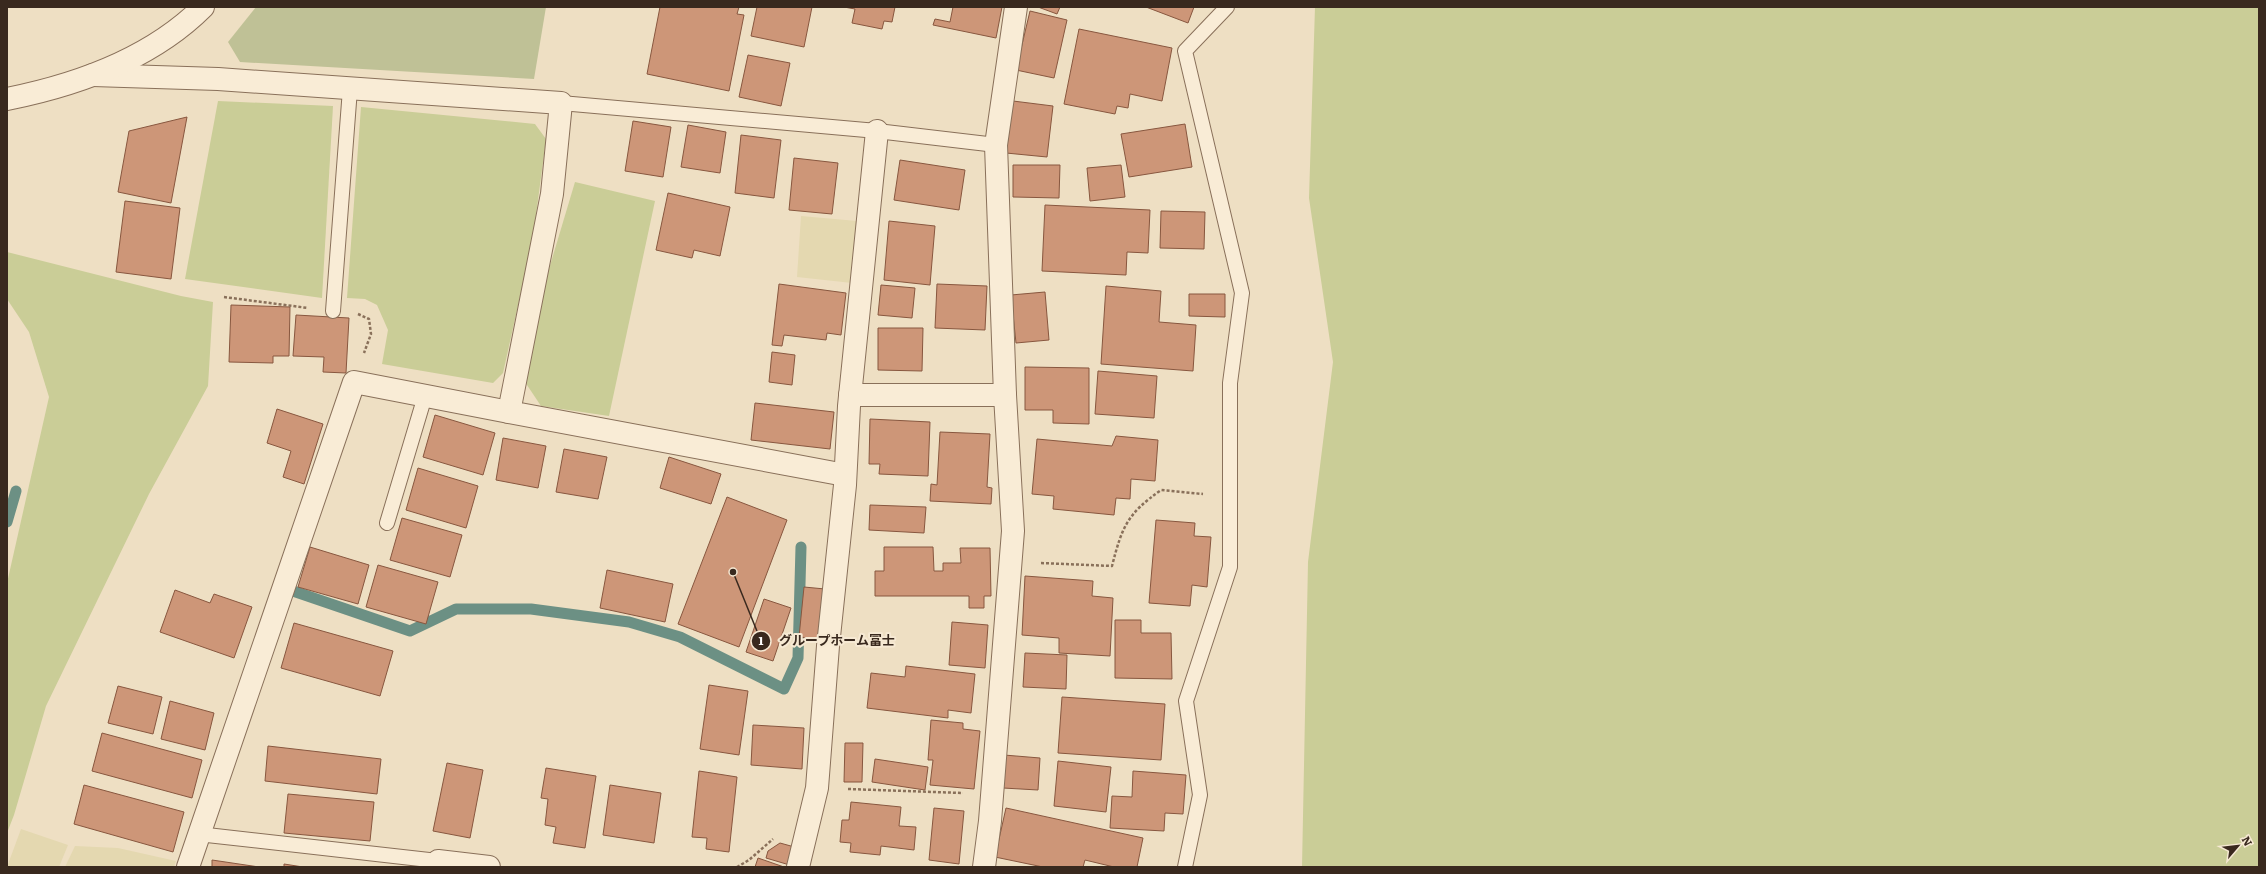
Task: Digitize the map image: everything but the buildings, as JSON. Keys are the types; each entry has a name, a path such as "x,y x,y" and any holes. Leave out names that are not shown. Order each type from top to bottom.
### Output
{"street":[{"path":"7,99 93,75 148,50 203,7"},
{"path":"984,867 1013,531 1005,396 996,145 1016,7"},
{"path":"93,75 218,80 561,103 552,194 509,412"},
{"path":"798,867 817,788 845,475 850,395 877,131"},
{"path":"188,867 198,834 354,382 845,475"},
{"path":"850,395 1005,396"},
{"path":"437,864 489,867"}],"lane":[{"path":"1185,867 1200,795 1186,702 1230,567 1230,383 1242,293 1185,51 1227,7"},
{"path":"333,311 350,89"},
{"path":"561,103 877,131 996,145"},
{"path":"387,523 425,396"},
{"path":"198,834 437,864"}],"path":[{"path":"1010,562 1112,566 1121,531 1141,504 1161,490 1230,497"},
{"path":"817,788 991,794"}],"shaded area":[{"path":"801,216 857,221 852,283 797,277"},
{"path":"21,829 68,845 59,867 7,867"},
{"path":"75,846 118,848 176,861 174,867 65,867"}],"green space":[{"path":"256,7 546,7 534,79 240,62 228,42"},
{"path":"1315,7 2259,7 2259,867 1302,867 1308,562 1333,362 1309,198"},
{"path":"218,101 333,106 322,298 185,279"},
{"path":"361,107 535,124 546,139 533,238 503,373 493,383 382,364 388,330 377,305 365,299 347,298"},
{"path":"575,182 655,201 609,416 541,406 525,382 549,269"},
{"path":"7,252 181,296 213,302 208,386 149,494 46,706 14,815 7,833 7,583 49,397 29,332 7,299"}],"waterway":[{"path":"7,522 16,491"},
{"path":"290,590 410,631 456,609 531,609 629,622 680,637 784,689 798,658 801,547"}],"place":[{"name":"グループホーム冨士","path":"733,572"}]}
